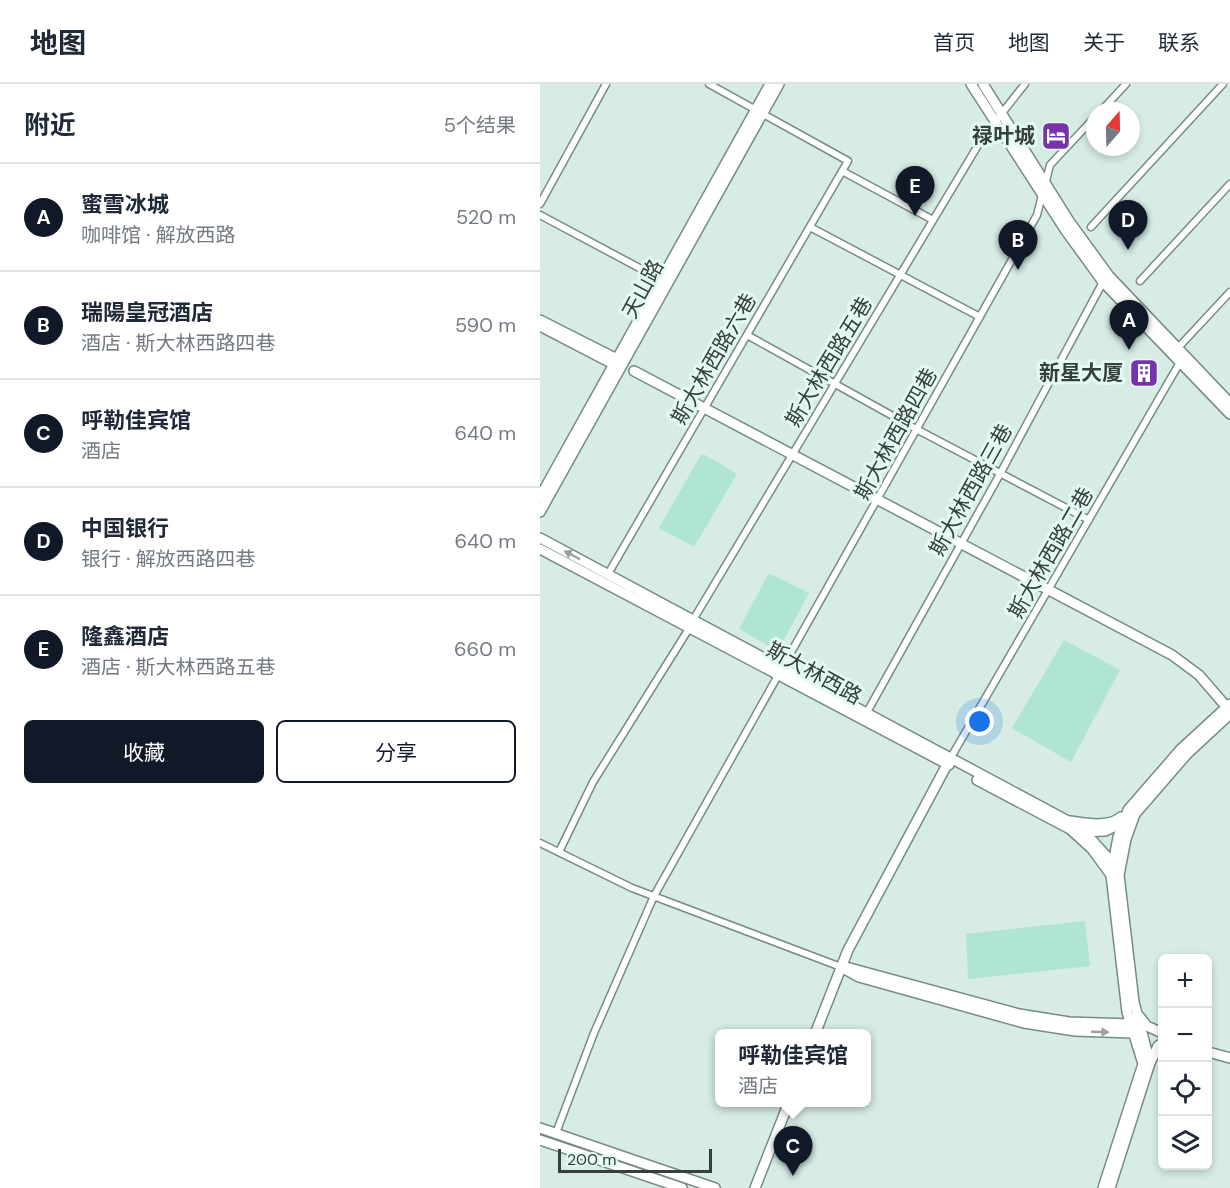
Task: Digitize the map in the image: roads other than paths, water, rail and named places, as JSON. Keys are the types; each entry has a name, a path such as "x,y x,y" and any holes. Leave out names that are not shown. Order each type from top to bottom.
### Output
{"main road":[{"name":"天山路","path":"540,497 666,283 758,113 770,84"},
{"name":"天山路","path":"540,512 619,364 660,279 758,113 779,84"},
{"path":"971,84 997,117 1109,276 1176,350 1229,400"},
{"path":"983,84 997,117 1042,195 1103,282 1179,364 1230,414"},
{"path":"540,320 634,372 1179,659 1199,675 1229,709 1132,812 1124,822 1118,837 1114,870 1137,1038 1146,1064 1110,1188"},
{"path":"540,326 619,364"},
{"name":"斯大林西路","path":"540,537 780,671 1069,825"},
{"name":"斯大林西路","path":"540,549 692,623"},
{"name":"斯大林西路","path":"780,671 866,714 949,762"},
{"path":"818,1029 841,967 949,762"},
{"path":"1069,825 1116,821 1132,812"},
{"path":"1132,812 1126,839 1114,870 1137,1038"},
{"path":"1083,832 1105,831 1124,822"},
{"path":"1069,825 1083,832 1114,870"},
{"path":"1069,825 1114,870"},
{"path":"841,967 859,969 1020,1014 1070,1022 1158,1041"},
{"path":"1135,1011 1147,1026 1158,1032"},
{"path":"1137,1038 1158,1035"},
{"path":"1103,1188 1146,1064 1158,1046"},
{"path":"1212,1047 1230,1052"},
{"path":"1212,1053 1230,1058"},
{"path":"756,1188 787,1107"},
{"path":"540,1128 715,1188"},
{"path":"540,1140 682,1188"}],"street":[{"path":"540,204 606,84"},
{"path":"709,84 758,113"},
{"name":"斯大林西路五巷","path":"559,852 593,782 692,623 933,220 997,117 1025,84"},
{"path":"1109,102 1126,84"},
{"path":"1091,227 1223,84"},
{"name":"斯大林西路六巷","path":"608,573 848,161 758,113"},
{"name":"斯大林西路四巷","path":"556,1133 598,1022 654,896 1037,215 1050,165 1086,127"},
{"path":"842,171 933,220"},
{"path":"1140,281 1230,184"},
{"path":"540,215 660,279"},
{"path":"810,226 980,317"},
{"name":"斯大林西路三巷","path":"866,714 1000,474 1103,282"},
{"path":"1176,350 1230,292"},
{"path":"747,335 918,430 1089,520"},
{"name":"斯大林西路二巷","path":"949,762 1179,364"},
{"path":"540,843 654,896 841,967"}],"place":[{"name":"禄叶城","path":"1056,136"},
{"name":"隆鑫酒店","path":"915,216"},
{"name":"中国银行","path":"1128,250"},
{"name":"瑞陽皇冠酒店","path":"1018,270"},
{"name":"蜜雪冰城","path":"1129,350"},
{"name":"新星大厦","path":"1144,373"},
{"name":"呼勒佳宾馆","path":"793,1176"}]}
